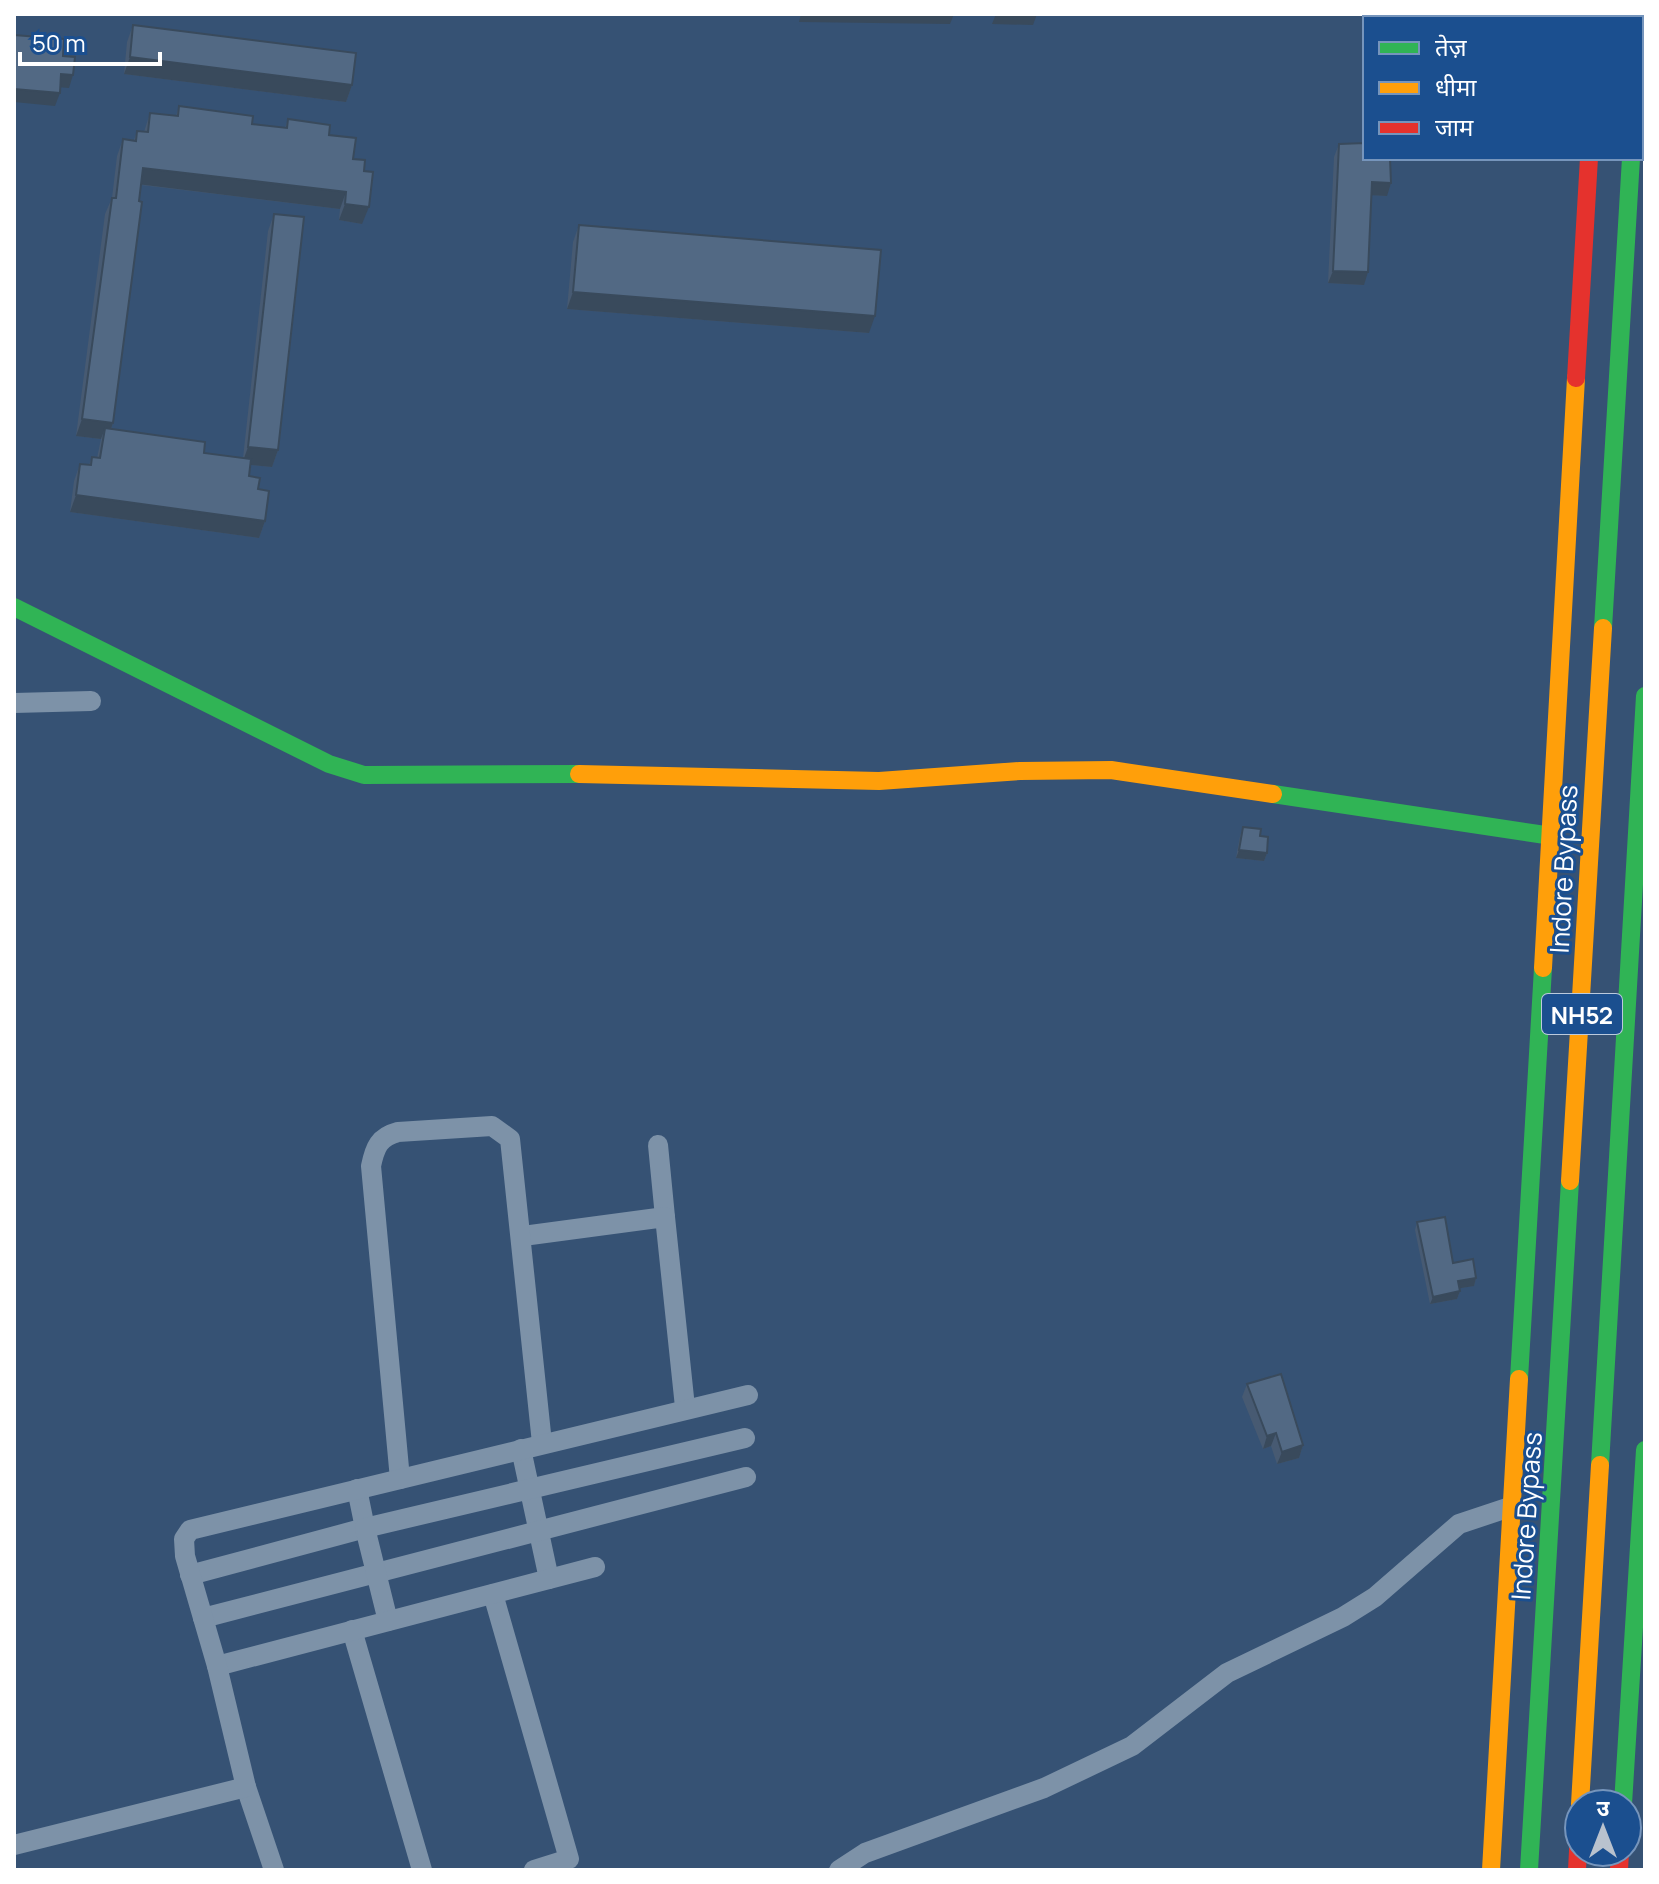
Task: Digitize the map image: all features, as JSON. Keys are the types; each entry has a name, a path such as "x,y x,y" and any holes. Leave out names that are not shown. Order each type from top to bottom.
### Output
{"main road":[{"path":"1491,1870 1589,160"},
{"name":"Indore Bypass","path":"1529,1870 1631,160"},
{"path":"14,607 189,691 329,764 364,775 609,774 879,781 1020,771 1111,770 1552,836"},
{"name":"NH52","path":"1581,1788 1641,843 1645,696"},
{"path":"1624,1788 1645,1450"}],"street":[{"path":"14,703 91,701"},
{"path":"400,1479 371,1166 375,1147 385,1136 398,1132 492,1126 502,1129 512,1144 542,1443"},
{"path":"658,1145 685,1407"},
{"path":"523,1236 665,1217"},
{"path":"274,1870 246,1787 217,1666 190,1575 184,1539 190,1530 685,1407 748,1395"},
{"path":"190,1575 365,1528 745,1438"},
{"path":"521,1449 549,1579"},
{"path":"203,1618 746,1477"},
{"path":"357,1489 388,1621"},
{"path":"839,1870 865,1853 1044,1788 1132,1746 1227,1673 1343,1617 1375,1597 1459,1524 1510,1507"},
{"path":"217,1666 595,1567"},
{"path":"493,1594 571,1864 534,1870"},
{"path":"352,1630 422,1870"},
{"path":"14,1845 246,1787"}],"building":[{"path":"133,25 356,53 352,85 130,57"},
{"path":"14,35 64,39 63,56 75,57 73,75 61,74 60,93 14,89"},
{"path":"179,106 253,116 252,124 287,128 288,119 330,125 329,135 356,138 353,159 365,160 364,171 373,172 369,207 345,204 346,192 143,168 139,201 142,202 113,423 82,419 123,139 136,141 137,131 148,132 150,113 178,116"},
{"path":"1363,143 1363,160 1390,160 1391,183 1372,182 1368,272 1333,271 1339,144"},
{"path":"274,214 304,217 278,450 248,447"},
{"path":"579,225 881,250 875,316 573,292"},
{"path":"105,428 205,442 204,453 251,459 249,476 260,478 258,489 269,491 265,521 76,495 80,464 91,465 92,457 100,458"},
{"path":"1243,827 1261,829 1260,836 1268,837 1267,853 1239,850"},
{"path":"1445,1217 1453,1263 1473,1259 1476,1278 1458,1281 1460,1291 1433,1297 1417,1222"},
{"path":"1281,1374 1303,1445 1282,1452 1276,1433 1267,1436 1247,1384"}],"traffic: fast":[{"path":"1603,628 1631,160"},
{"path":"14,607 329,764 364,775 579,774"},
{"path":"1600,1465 1645,696"},
{"path":"1273,794 1552,836"},
{"path":"1519,1379 1543,968"},
{"path":"1529,1870 1570,1181"},
{"path":"1624,1788 1645,1450"}],"traffic: slow":[{"path":"1543,968 1576,378"},
{"path":"1570,1181 1603,628"},
{"path":"579,774 879,781 1020,771 1111,770 1273,794"},
{"path":"1491,1870 1519,1379"},
{"path":"1581,1788 1600,1465"}],"traffic: jam":[{"path":"1576,378 1589,160"}]}
